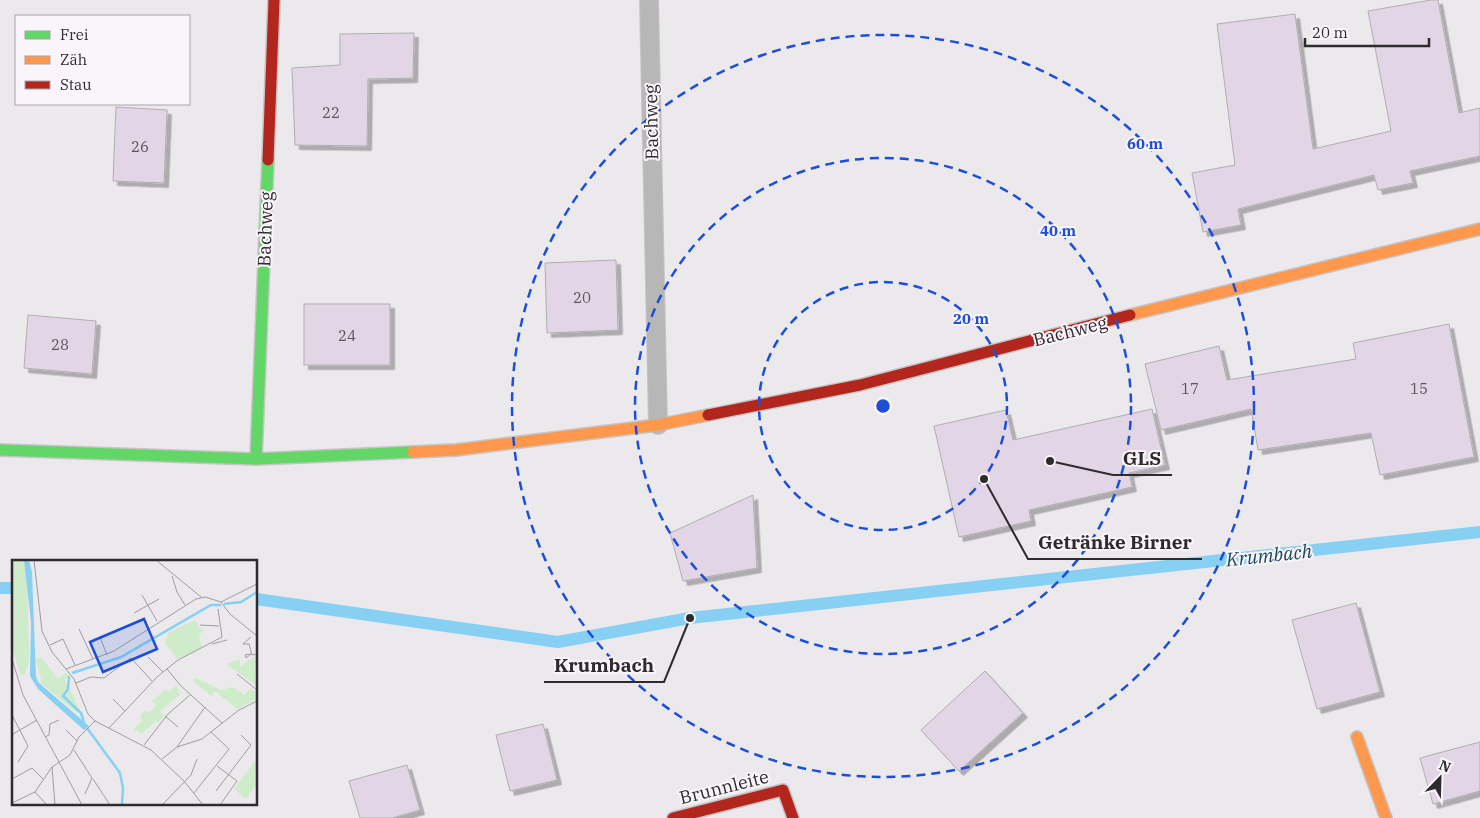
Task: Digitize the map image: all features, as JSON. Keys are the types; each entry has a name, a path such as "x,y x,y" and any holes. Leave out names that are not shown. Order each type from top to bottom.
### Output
{"street":[{"name":"Bachweg","path":"256,459 274,0"},
{"name":"Bachweg","path":"0,450 256,459 456,450 658,425 860,385 1246,285 1480,229"},
{"path":"1357,737 1386,818"},
{"name":"Brunnleite","path":"673,818 783,790 793,818"}],"lane":[{"name":"Bachweg","path":"649,0 658,425"}],"building":[{"path":"1438,0 1459,113 1480,108 1480,156 1410,171 1413,183 1378,190 1374,175 1238,209 1241,225 1203,232 1192,173 1235,165 1217,24 1295,14 1313,149 1391,131 1368,11"},
{"path":"414,33 413,78 368,79 367,146 295,145 292,68 340,65 340,34"},
{"path":"116,107 167,110 164,183 113,181"},
{"path":"616,260 618,330 547,333 545,263"},
{"path":"304,304 390,304 390,365 304,365"},
{"path":"28,315 96,321 92,374 24,368"},
{"path":"1449,324 1474,457 1380,475 1371,433 1258,450 1251,409 1161,430 1145,364 1219,346 1227,380 1356,359 1353,343"},
{"path":"1152,409 1165,465 1129,473 1132,487 1029,510 1031,521 959,537 934,426 1006,410 1013,440"},
{"path":"753,495 757,568 683,581 670,533"},
{"path":"1356,603 1380,692 1317,709 1292,620"},
{"path":"985,671 1023,713 959,771 921,730"},
{"path":"543,724 557,780 510,791 496,735"},
{"path":"1480,742 1480,791 1433,804 1420,758"},
{"path":"407,765 420,810 392,818 360,818 349,781"}],"waterway":[{"name":"Krumbach","path":"258,599 558,642 690,618 1480,532"},
{"name":"Krumbach","path":"0,588 12,588"}],"traffic: fast":[{"path":"256,459 268,160"},
{"path":"0,450 256,459 413,452"}],"traffic: slow":[{"path":"1130,315 1480,229"},
{"path":"413,452 456,450 658,425 708,415"},
{"path":"1357,737 1386,818"}],"traffic: jam":[{"path":"268,160 274,0"},
{"path":"708,415 860,385 1130,315"},
{"path":"673,818 783,790 793,818"}],"place":[{"name":"GLS","path":"1050,461"},
{"name":"Getränke Birner","path":"984,479"},
{"name":"Krumbach","path":"690,618"}]}
